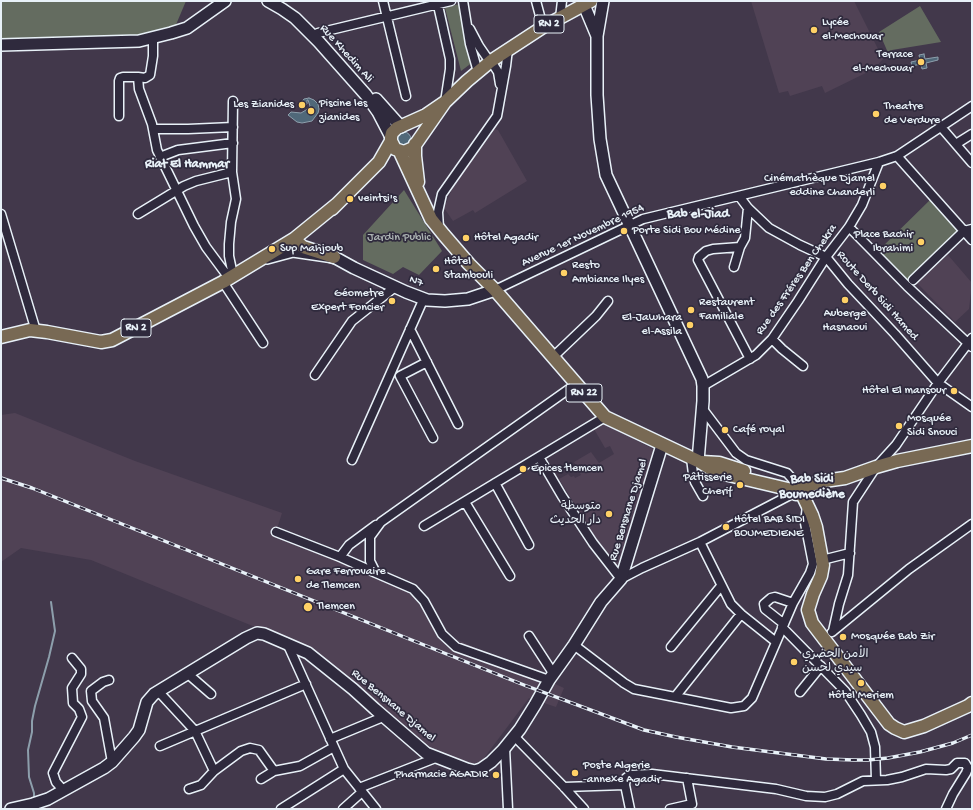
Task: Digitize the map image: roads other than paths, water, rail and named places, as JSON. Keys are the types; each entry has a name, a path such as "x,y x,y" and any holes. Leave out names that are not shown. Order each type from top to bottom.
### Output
{"main road":[{"path":"199,20 214,1"},
{"path":"1,45 139,41 186,28 225,1"},
{"name":"Rue Khedim Ali","path":"268,1 295,18 319,42 366,95 378,112 391,139"},
{"name":"Rue Khedim Ali","path":"284,1 318,33 402,127"},
{"path":"603,1 597,36 596,95 600,139 606,175 702,379 702,408 695,460"},
{"path":"588,3 597,36"},
{"name":"RN 2","path":"402,127 422,118 445,102 478,72 508,49 543,27 588,3"},
{"name":"RN 2","path":"415,144 445,102"},
{"path":"402,127 410,128 416,139 413,148 407,152 399,151 392,146 391,139 394,130 402,127"},
{"name":"RN 2","path":"380,162 391,139"},
{"name":"RN 22","path":"415,144 419,195"},
{"name":"RN 2","path":"296,240 380,162 399,151"},
{"name":"RN 22","path":"399,151 431,219 439,230 469,264 495,290 605,417 695,460 716,472 797,489"},
{"name":"RN 2","path":"1,337 30,330 101,342 112,340 296,240 312,230 336,204"},
{"path":"312,230 309,236 313,246 334,257"},
{"path":"296,240 303,247 334,257"},
{"path":"259,260 293,251 334,257"},
{"name":"N7","path":"334,257 395,287 424,298 445,301 468,299 495,290"},
{"name":"Rue Bensnane Djamel","path":"11,809 33,804 64,791 112,762 139,730 147,702 158,691 250,635 257,633 264,634 287,643 308,653 353,689 383,717 426,753 475,771 486,767 505,748 514,736 601,602 621,579 662,445"},
{"path":"972,446 876,467 845,478 824,481 797,489 812,515 816,527 823,565 821,576 812,594 808,610 812,623 828,635 889,724 904,732 924,726 972,703"}],"street":[{"path":"383,1 406,96"},
{"path":"318,33 387,17 438,2 451,1"},
{"path":"463,1 468,24 470,44 478,72"},
{"path":"536,1 543,27"},
{"path":"560,18 562,1"},
{"path":"438,2 450,59 450,70 445,102"},
{"path":"468,24 476,41 498,72 500,93"},
{"path":"119,116 120,78 145,78 150,75 153,56 153,38"},
{"path":"439,230 438,212 442,194 497,116 508,49"},
{"path":"138,78 139,89 153,129 157,150 160,157 206,247 228,278 263,343"},
{"path":"228,278 231,222 236,199 232,172 234,101"},
{"name":"Avenue 1er Novembre 1954","path":"495,290 642,219 879,162 898,156 972,106"},
{"path":"153,129 233,127"},
{"path":"941,127 972,163"},
{"path":"956,144 972,134"},
{"path":"160,157 178,150 233,143"},
{"path":"898,156 968,230 972,240"},
{"name":"Rue des Fréres Ben Chekra","path":"703,386 750,359 772,339 826,257 849,227 862,205 879,162"},
{"path":"138,214 177,190 196,181 232,172"},
{"name":"Route Derb Sidi Hamed","path":"739,196 748,208 769,228 826,257 848,284 938,383 972,407"},
{"path":"734,268 740,246 745,238 748,208"},
{"path":"1,214 36,331"},
{"path":"828,635 848,575 853,502 876,467 896,445 938,383 970,343 907,286 849,227"},
{"path":"914,280 968,230"},
{"path":"740,246 706,251 699,257 698,260 750,359"},
{"path":"315,375 352,321 395,287"},
{"path":"352,460 424,298"},
{"path":"553,357 596,316 608,301"},
{"path":"410,329 458,424"},
{"path":"772,339 803,366"},
{"path":"400,376 427,362"},
{"path":"391,372 400,376 433,438"},
{"path":"340,558 349,545 576,384"},
{"path":"963,401 972,396"},
{"path":"539,458 593,543 621,579 700,542 797,489 787,472 746,460 736,453 702,408"},
{"path":"424,526 605,417"},
{"path":"695,460 695,482 703,496"},
{"path":"495,483 529,545"},
{"path":"465,502 510,576"},
{"path":"574,644 634,689 731,708 744,706 752,698 793,603 810,573 813,564 806,523 807,505"},
{"path":"376,574 370,561 370,537 381,522"},
{"path":"828,635 909,569 972,524"},
{"path":"276,532 413,589 424,601 442,634 456,646 551,677"},
{"path":"700,542 731,604 740,614 776,642"},
{"path":"822,560 850,553"},
{"path":"671,647 721,586"},
{"path":"793,603 775,597 771,598 764,604 765,609 783,625 845,691 871,732 875,747 876,780"},
{"path":"675,697 740,614"},
{"path":"529,636 551,677"},
{"path":"287,643 344,769 376,809"},
{"path":"64,791 56,782 54,773 82,717 79,709 73,703 72,688 81,674 81,669 72,658"},
{"path":"800,692 821,666"},
{"path":"188,674 211,694"},
{"path":"109,680 103,682 91,691 92,701 104,718 112,762"},
{"path":"160,746 306,684"},
{"path":"158,691 195,731 214,771"},
{"path":"330,739 383,717"},
{"path":"514,736 584,809"},
{"path":"261,779 274,771 300,766 334,747"},
{"path":"188,790 201,785 214,771 241,751 250,748 259,750 274,771"},
{"path":"505,748 508,809"},
{"path":"343,809 360,790 438,757"},
{"path":"630,809 625,785 626,778 630,775 652,774 776,789 806,796 824,797 837,794 863,781 902,777 926,769 946,770 951,769 956,763 965,763 968,768 966,773 946,809"},
{"path":"281,809 344,769"},
{"path":"670,809 692,804 687,778"},
{"path":"564,787 625,785"}],"water":[{"path":"924,54 925,59 938,57 938,60 926,63 927,68 922,69 921,64 912,66 911,62 920,60 919,55"},
{"name":"Piscine les zianides","path":"309,98 318,104 319,109 312,121 302,123 297,122 288,115 291,112 301,113 306,110 310,106 308,100 307,104 303,108 299,108 299,105 304,99"},
{"path":"401,132 407,132 411,136 411,142 407,146 401,146 397,142 397,136"}],"waterway":[{"path":"34,798 29,777 28,750 35,706 55,631 51,602"}],"railway":[{"path":"1,478 32,488 524,685 644,730 732,747 826,759 854,760 888,758 920,752 953,743 972,735"}],"place":[{"name":"Lycée el-Mechouar","path":"814,30"},
{"name":"Terrace el-Mechouar","path":"921,62"},
{"name":"Les Zianides","path":"302,105"},
{"name":"Piscine les zianides","path":"311,111"},
{"name":"Theatre de Verdure","path":"876,114"},
{"name":"Cinémathèque Djamel eddine Chanderli","path":"883,186"},
{"name":"veintsi's","path":"350,199"},
{"name":"Porte Sidi Bou Médine","path":"624,231"},
{"name":"Hôtel Agadir","path":"466,238"},
{"name":"Place Bachir Ibrahimi","path":"921,242"},
{"name":"Sup Mahjoub","path":"272,249"},
{"name":"Hôtel Stambouli","path":"436,269"},
{"name":"Resto Ambiance Ilyes","path":"564,273"},
{"name":"Auberge Hasnaoui","path":"845,300"},
{"name":"Géometre Expert Foncier","path":"392,301"},
{"name":"Restaurent Familiale","path":"691,310"},
{"name":"El-Jawhara el-Assila","path":"690,325"},
{"name":"Hôtel El mansour","path":"954,391"},
{"name":"Mosquée Sidi Snouci","path":"899,426"},
{"name":"Café royal","path":"725,430"},
{"name":"Epices tlemcen","path":"523,469"},
{"name":"Pâtisserie Cherif","path":"740,485"},
{"name":"متوسطة دار الحديث","path":"609,514"},
{"name":"Hôtel BAB SIDI BOUMEDIENE","path":"726,527"},
{"name":"Gare Ferrovaire de Tlemcen","path":"298,579"},
{"name":"Tlemcen","path":"308,607"},
{"name":"Mosquée Bab Zir","path":"843,637"},
{"name":"الأمن الحضري سيدي لحسن","path":"794,662"},
{"name":"Hôtel Meriem","path":"861,683"},
{"name":"Poste Algerie -annexe Agadir","path":"575,773"},
{"name":"Pharmacie AGADIR","path":"496,775"}],"district":[{"name":"Riat El Hammar","path":"187,165"},
{"name":"Bab el-Jiad","path":"698,215"},
{"name":"Bab Sidi Boumediène","path":"812,488"}],"park label":[{"name":"Jardin Public","path":"399,238"}]}
